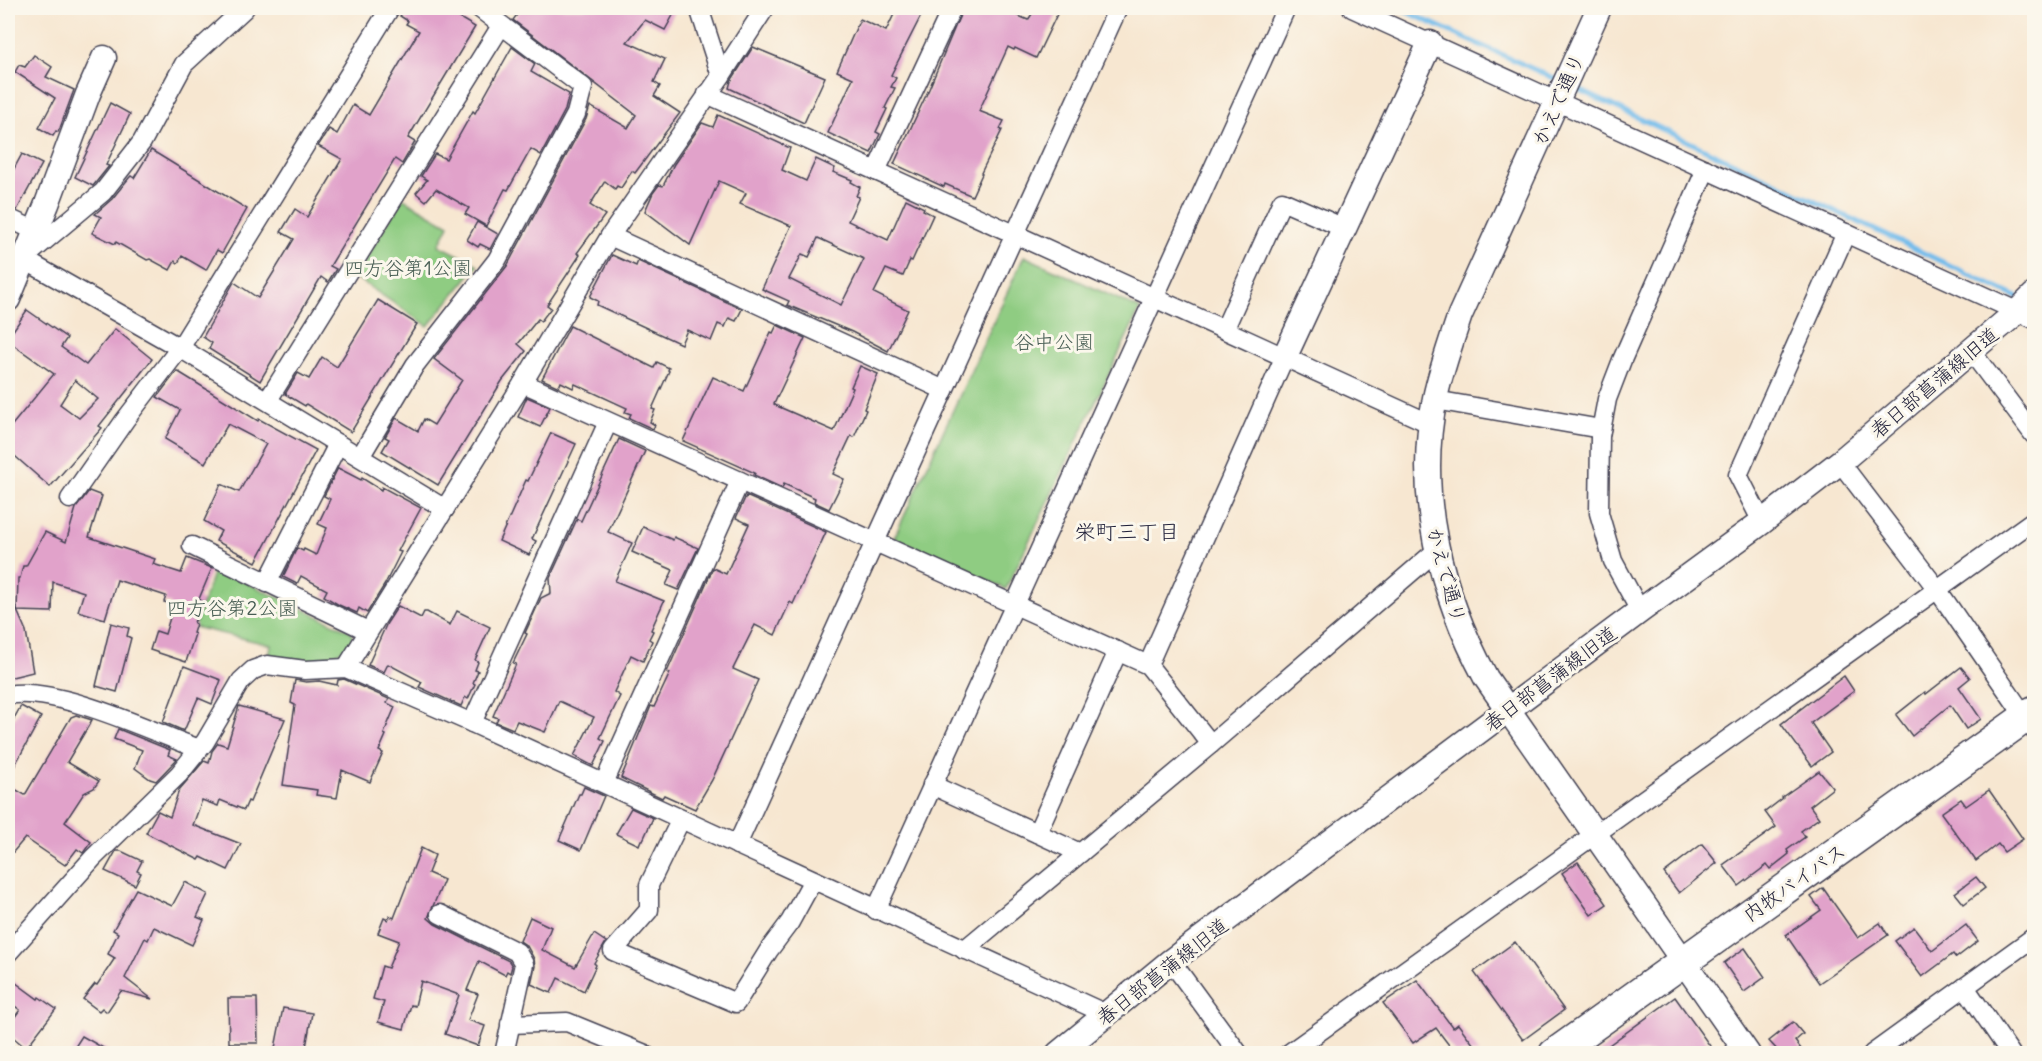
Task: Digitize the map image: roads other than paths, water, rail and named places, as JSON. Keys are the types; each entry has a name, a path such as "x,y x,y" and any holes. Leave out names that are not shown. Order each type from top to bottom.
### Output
{"main road":[{"name":"内牧バイパス","path":"1554,1053 2032,719"}],"street":[{"path":"23,260 103,192 142,142 184,64 245,8"},
{"path":"70,499 125,420 180,348 390,8"},
{"path":"360,457 415,365 497,260 576,114 583,87 479,8"},
{"path":"699,8 721,76"},
{"path":"346,668 523,383 610,236 721,76 765,8"},
{"path":"876,171 951,8"},
{"path":"737,845 1118,8"},
{"path":"876,910 1286,8"},
{"path":"1352,8 1846,233 2029,309"},
{"name":"かえで通り","path":"1599,8 1460,315 1445,358 1435,400 1428,455 1431,518 1437,550 1454,610 1468,645 1486,678 1748,1053"},
{"path":"268,400 501,26"},
{"path":"1148,665 1285,356 1430,43"},
{"path":"8,299 104,58"},
{"path":"707,94 1225,328 1431,424"},
{"path":"1640,611 1613,561 1599,513 1601,429 1607,399 1622,360 1706,169"},
{"path":"1225,328 1282,201 1344,228"},
{"path":"8,218 36,231"},
{"path":"1762,522 1738,475 1846,233"},
{"path":"610,236 944,390"},
{"path":"23,260 180,348 445,509"},
{"name":"春日部菖蒲線旧道","path":"1058,1053 1171,961 1762,522 1840,462 1971,351 2029,309"},
{"path":"1971,351 2034,435"},
{"path":"523,383 1148,665 1211,744"},
{"path":"1435,400 1601,429"},
{"path":"472,723 608,422"},
{"path":"267,582 339,444"},
{"path":"1840,462 2032,719"},
{"path":"604,783 740,481"},
{"path":"1288,1053 2034,520"},
{"path":"192,546 368,631"},
{"path":"964,950 1211,744 1437,550"},
{"path":"1037,833 1118,651"},
{"path":"8,953 93,858 179,774 199,749 241,681 253,670 267,665 305,670 346,668 604,783 1106,1014"},
{"path":"8,695 29,695 73,701 199,749"},
{"path":"932,785 1080,853"},
{"path":"681,819 649,885 649,910 613,951 736,1003 769,950 790,922 813,880"},
{"path":"440,914 517,952 524,964 504,1053"},
{"path":"1872,1053 2034,937"},
{"path":"1171,961 1239,1053"},
{"path":"1965,987 2011,1053"},
{"path":"510,1024 567,1022 645,1053"}],"waterway":[{"path":"1398,8 1560,81"},
{"path":"1571,86 2021,299"}],"district":[{"name":"栄町三丁目","path":"1127,531"}],"park label":[{"name":"四方谷第1公園","path":"408,267"},
{"name":"谷中公園","path":"1054,341"},
{"name":"四方谷第2公園","path":"232,607"}]}
